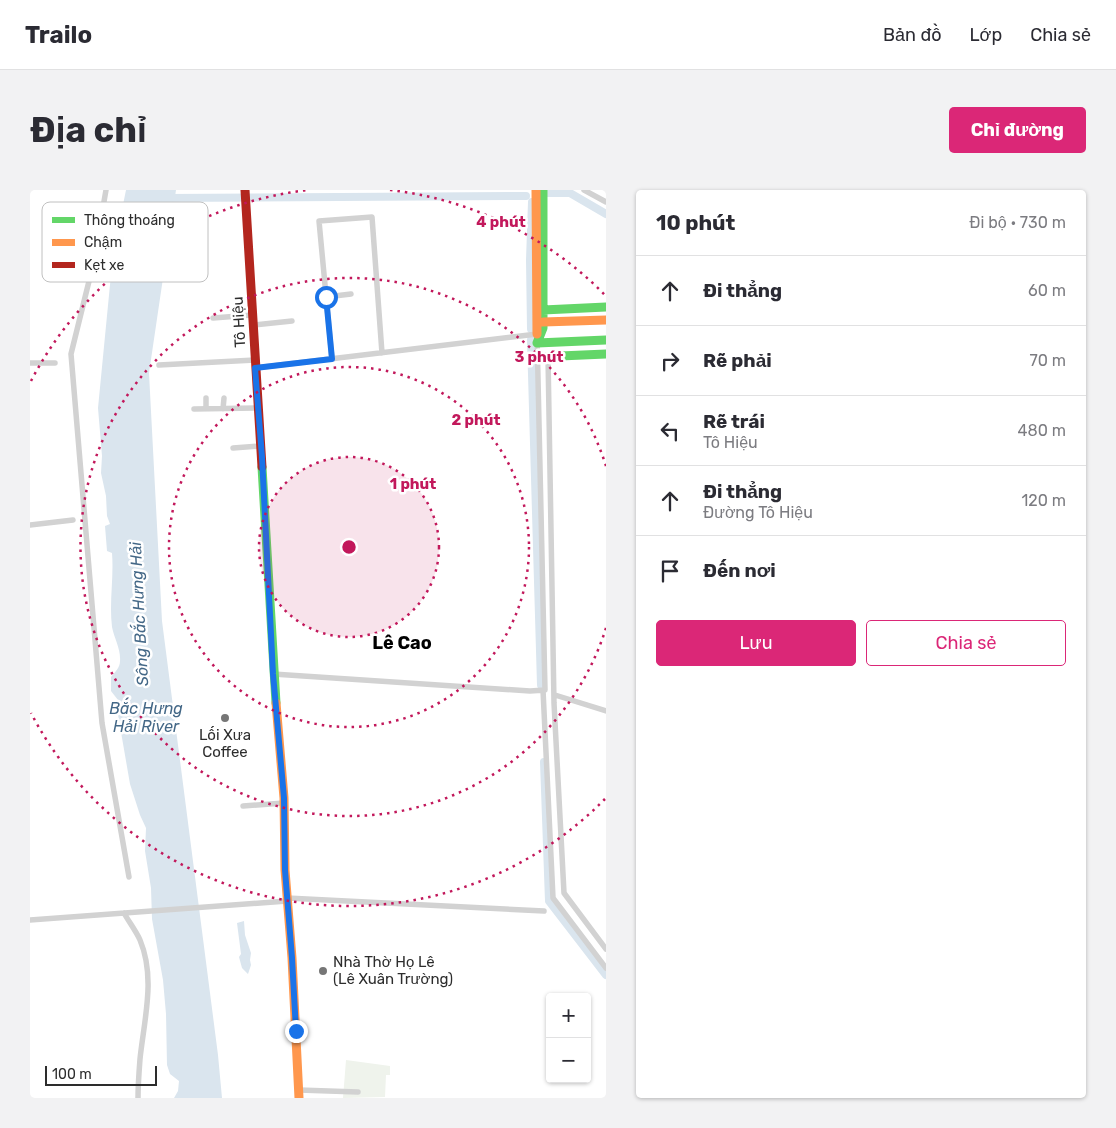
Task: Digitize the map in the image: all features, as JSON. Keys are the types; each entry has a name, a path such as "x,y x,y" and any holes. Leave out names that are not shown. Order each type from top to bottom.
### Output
{"main road":[{"name":"Tô Hiệu","path":"245,190 273,674 284,803 287,899 299,1094"},
{"path":"536,190 537,338"},
{"path":"537,338 541,334 543,322 543,190"},
{"path":"543,310 606,307"},
{"path":"543,322 606,320"},
{"path":"537,338 606,340"},
{"path":"537,357 606,354"}],"street":[{"path":"584,190 606,202"},
{"path":"332,359 319,221 372,217 382,353"},
{"path":"89,282 71,354 76,391 102,723 129,877"},
{"path":"326,297 351,294"},
{"path":"213,318 252,315"},
{"path":"253,325 292,321"},
{"path":"159,366 255,364 332,359 537,338 545,683 545,690 543,690 553,898 606,968"},
{"path":"548,356 554,695 564,893 606,949"},
{"path":"30,363 55,363"},
{"path":"206,398 206,409"},
{"path":"223,409 224,398"},
{"path":"194,409 258,408"},
{"path":"233,448 261,446"},
{"path":"30,525 73,520"},
{"path":"273,674 530,691 543,690"},
{"path":"545,683 554,683"},
{"path":"554,695 606,711"},
{"path":"243,806 284,803"},
{"path":"30,920 287,899 544,911"},
{"path":"124,913 140,940 148,984 148,1004 140,1059 138,1098"},
{"path":"299,1094 358,1092"}],"shaded area":[{"path":"346,1060 390,1066 390,1075 386,1075 385,1097 343,1098"}],"water":[{"name":"Bắc Hưng Hải River","path":"126,190 176,190 174,202 124,202"},
{"name":"Bắc Hưng Hải River","path":"110,282 162,282 149,373 162,621 222,1098 174,1098 178,1091 179,1081 170,1074 167,1065 163,980 152,919 151,888 145,851 146,828 130,784 117,709 118,700 111,691 111,677 119,666 120,657 112,627 112,553 107,551 105,526 110,524 107,516 106,496 101,473 102,456 98,408"},
{"path":"244,921 245,935 251,953 251,965 248,974 242,968 239,957 241,954 237,923"}],"waterway":[{"path":"548,193 570,193 606,214"},
{"path":"165,198 526,196"},
{"path":"531,329 530,260 532,202"},
{"path":"531,340 541,685"},
{"path":"544,762 549,901 606,975"}],"traffic: fast":[{"path":"537,343 543,328 543,190"},
{"path":"543,310 606,307"},
{"path":"537,343 606,340"},
{"path":"537,357 606,354"},
{"path":"262,467 276,703"}],"traffic: slow":[{"path":"536,190 537,334"},
{"path":"543,322 606,320"},
{"path":"276,703 284,798 285,870 292,958 299,1098"}],"traffic: jam":[{"path":"245,190 262,467"}],"place":[{"name":"Lối Xưa Coffee","path":"225,718"},
{"name":"Nhà Thờ Họ Lê (Lê Xuân Trường)","path":"323,971"}],"district":[{"name":"Lê Cao","path":"402,643"}],"route":[{"path":"296,1031 285,870 284,798 273,674 262,457 255,368 332,359 326,297"}],"water label":[{"name":"Sông Bắc Hưng Hải","path":"139,614"}]}
